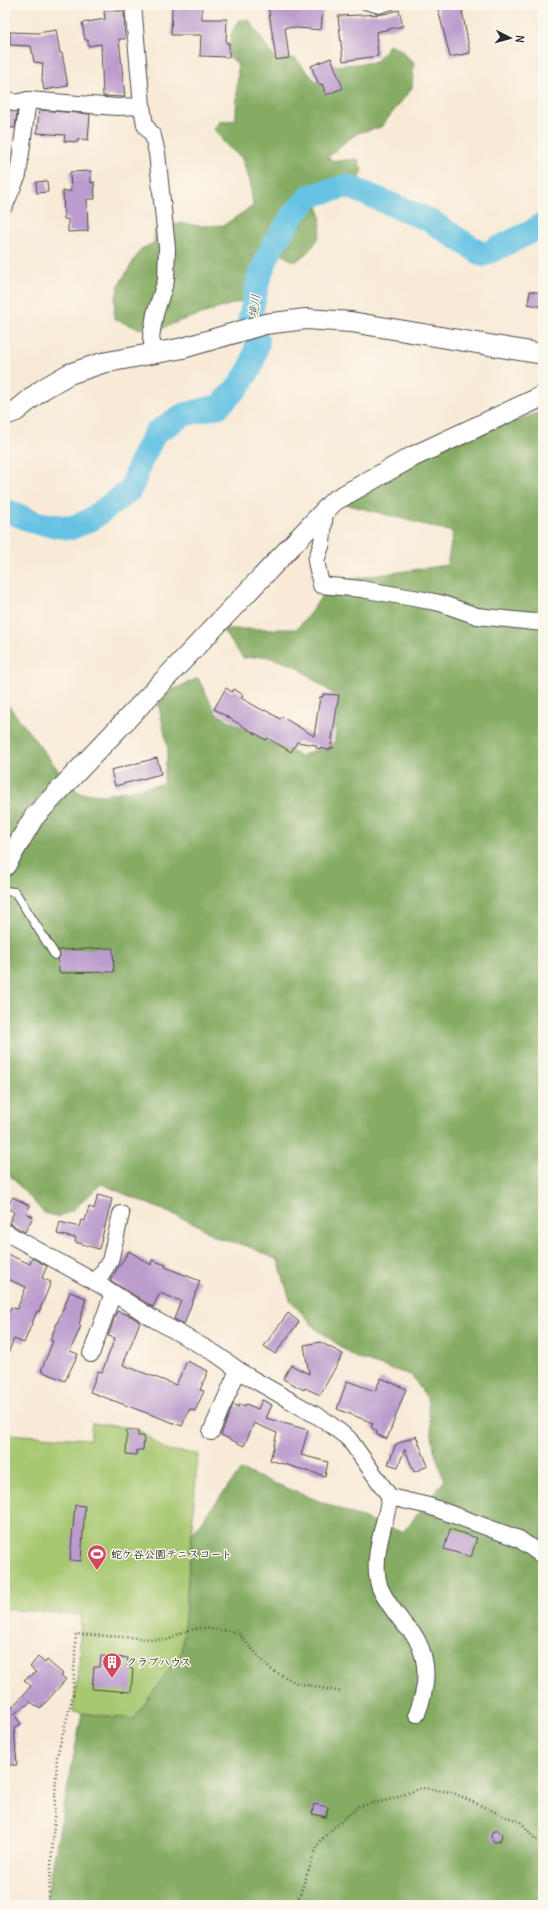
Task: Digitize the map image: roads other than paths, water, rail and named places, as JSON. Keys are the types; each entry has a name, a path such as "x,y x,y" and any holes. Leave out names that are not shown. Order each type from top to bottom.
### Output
{"street":[{"path":"133,5 142,106 145,125 153,136 157,153 167,248 166,280 155,314 151,337 154,353"},
{"path":"5,98 15,103 28,100 117,107 142,106"},
{"path":"5,205 18,175 28,100"},
{"path":"5,415 16,411 43,389 69,374 102,363 183,348 257,327 306,319 351,322 543,354"},
{"path":"5,866 34,817 334,501 412,457 543,396"},
{"path":"325,511 322,543 316,561 321,585 362,589 440,603 477,616 543,623"},
{"path":"96,1282 110,1261 121,1214"},
{"path":"5,1232 96,1282 152,1318 216,1354 238,1370 326,1421 349,1439 390,1497 429,1506 519,1539 540,1554 543,1553"},
{"path":"91,1354 113,1293"},
{"path":"211,1432 238,1370"},
{"path":"390,1497 376,1561 380,1588 402,1622 416,1638 424,1659 427,1680 417,1714"}],"lane":[{"path":"364,5 379,9 392,5"},
{"path":"5,891 15,892 55,955"}],"waterway":[{"name":"境川","path":"5,510 37,523 71,528 90,520 129,491 134,482 140,463 155,433 183,415 219,406 238,387 251,367 258,342 250,318 259,277 273,245 294,214 310,196 347,186 429,220 483,255 531,232 543,224"}],"place":[{"name":"蛇ケ谷公園テニスコート","path":"97,1571"},
{"name":"クラブハウス","path":"112,1679"}]}
